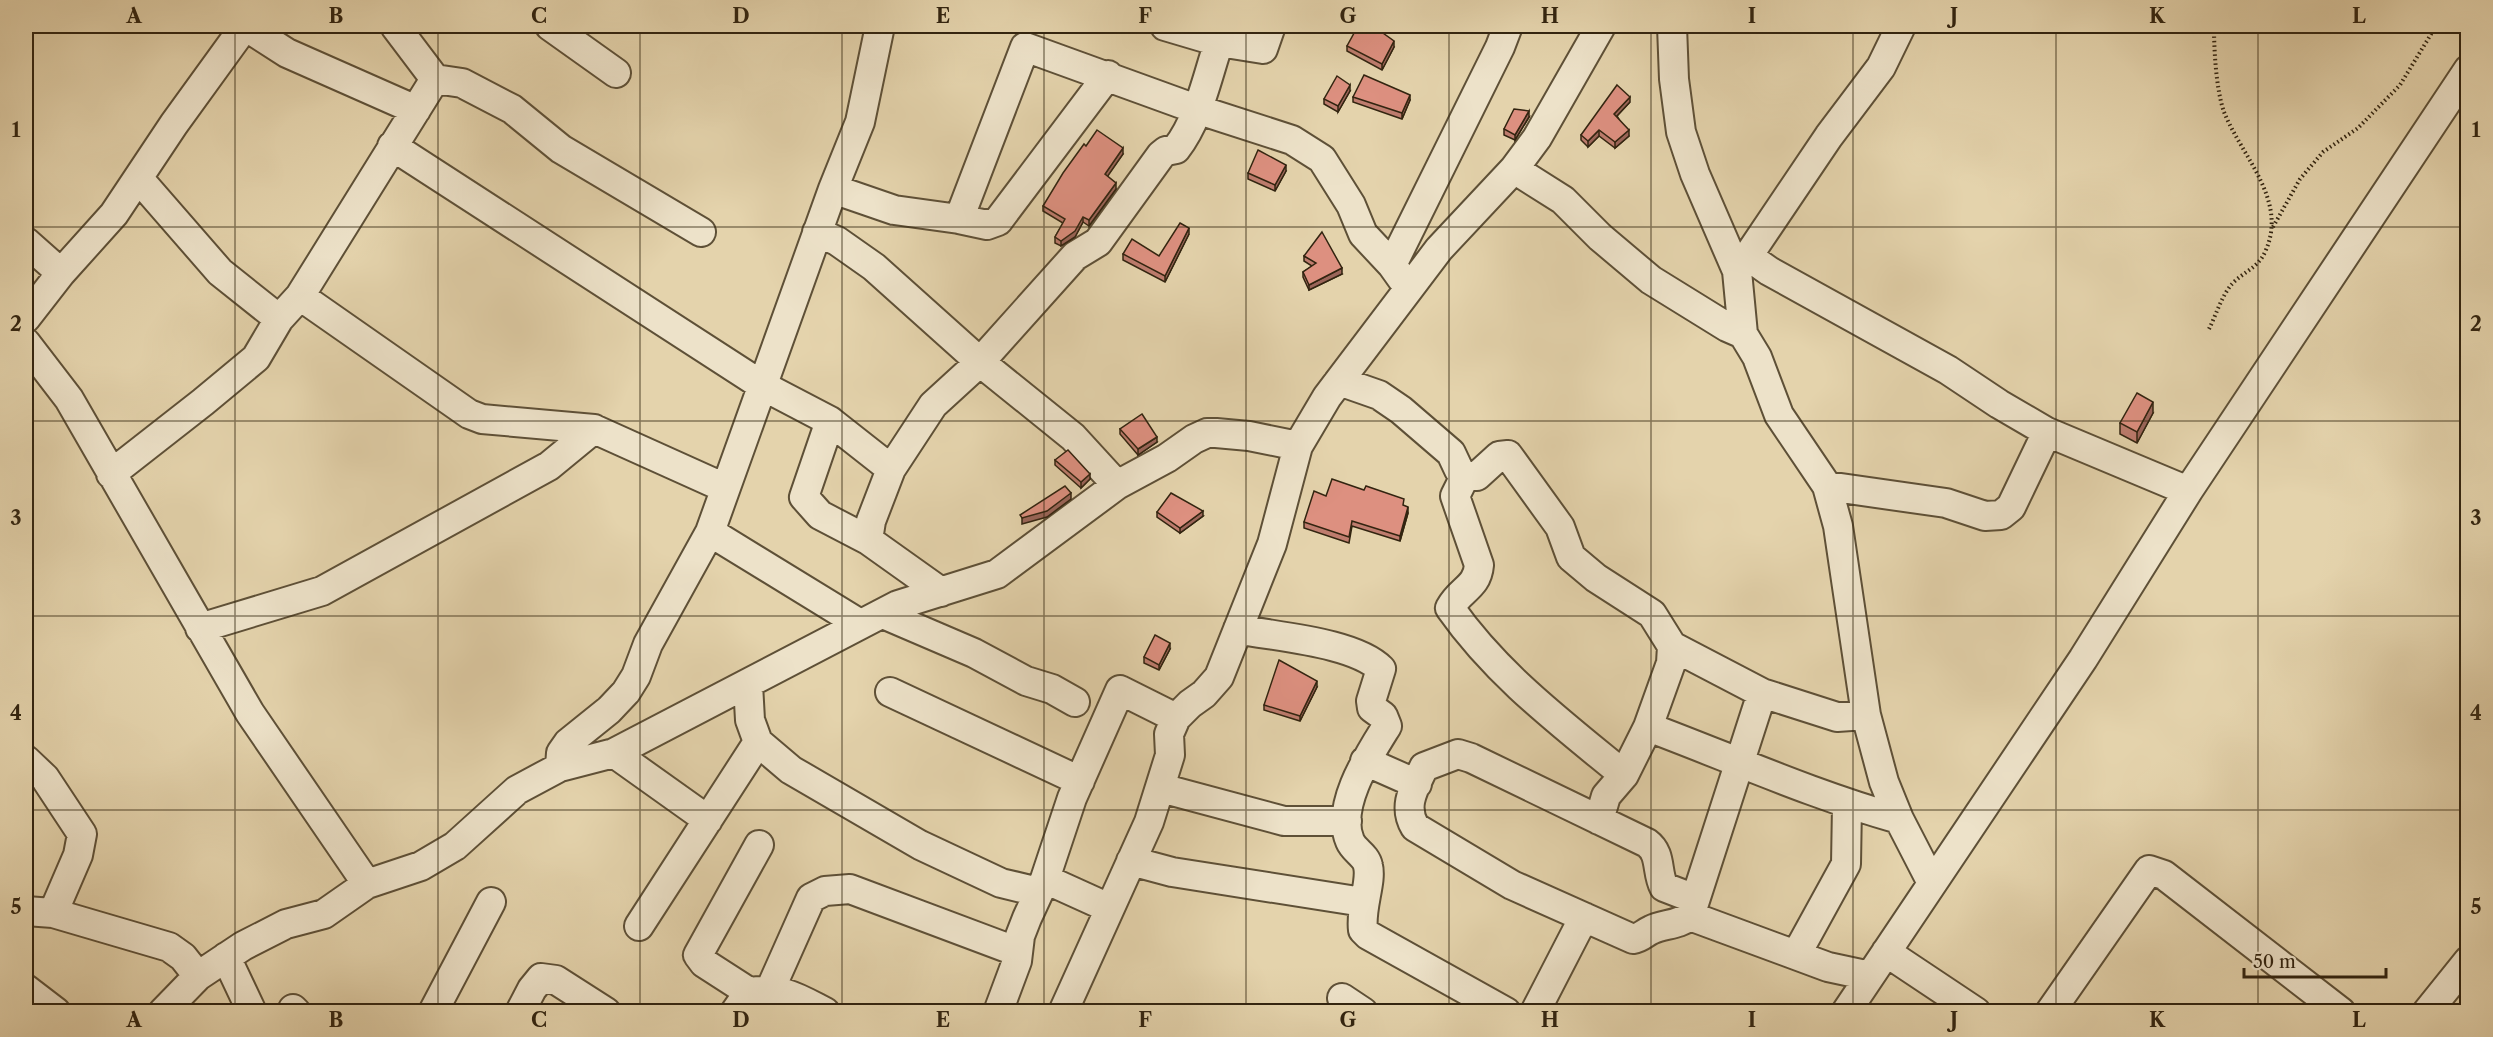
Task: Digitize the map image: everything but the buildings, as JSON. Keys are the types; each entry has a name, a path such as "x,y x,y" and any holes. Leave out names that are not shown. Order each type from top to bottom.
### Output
{"street":[{"path":"26,318 61,273 114,214 140,179 174,123 245,26 286,53 416,110"},
{"path":"395,26 435,79 462,82 512,110 561,149 701,232"},
{"path":"550,26 615,73"},
{"path":"1166,26 1219,42 1263,49 1271,26"},
{"path":"1063,1011 1131,861 1161,788 1170,755 1169,734 1176,718 1204,694 1219,677 1272,544 1298,446 1305,432 1339,381 1439,249 1514,169 1537,138 1601,26"},
{"path":"1672,26 1674,79 1681,132 1695,174 1743,264 1743,333 1757,357 1779,415 1827,486 1838,526 1866,715 1884,782 1899,819 1932,883"},
{"path":"1743,264 1829,136 1881,67 1901,26"},
{"path":"1392,265 1476,97 1504,27"},
{"path":"560,767 561,753 568,743 609,710 626,692 636,676 648,644 711,532 817,232 860,122 875,28"},
{"path":"868,540 871,521 891,469 933,405 980,362 1075,256 1098,242 1161,155 1166,151 1176,149 1181,142 1196,109 1219,42"},
{"path":"959,219 1025,47 1108,75 1196,109 1285,136 1322,159 1351,206 1363,234 1392,265 1410,290"},
{"path":"1853,1009 1870,976 2083,659 2188,491 2468,70"},
{"path":"833,189 894,210 987,225 998,221 1108,75"},
{"path":"111,474 256,358 279,319 300,296 435,79"},
{"path":"392,146 763,386 830,421 891,469"},
{"path":"1514,169 1563,201 1600,237 1651,280 1727,327 1743,333"},
{"path":"140,179 220,272 279,319"},
{"path":"817,232 837,242 874,267 980,362 1073,436 1117,485"},
{"path":"26,242 61,273"},
{"path":"1743,264 1769,272 1948,370 2047,432 2188,491"},
{"path":"300,296 469,414 482,419 594,429 725,488"},
{"path":"26,343 69,399 250,713 367,884"},
{"path":"1339,381 1379,395 1401,410 1451,453 1459,470 1466,476 1477,476 1499,456 1508,454 1560,527 1570,557 1596,578 1652,614 1672,646 1762,693 1837,717 1866,715"},
{"path":"830,421 804,498 820,515 868,540 941,592"},
{"path":"200,628 322,591 549,466 594,429"},
{"path":"1827,486 1946,503 1985,516 2001,514 2011,507 2047,432"},
{"path":"163,1011 198,976 243,945 286,924 324,914 367,884 421,866 455,846 517,790 560,767 614,753 898,605 997,574 1117,485 1207,433 1249,436 1298,446"},
{"path":"1466,476 1455,496 1479,564 1478,574 1474,583 1455,599 1450,608 1469,635 1510,680 1624,775"},
{"path":"711,532 872,619 974,653 1026,681 1052,689 1075,702"},
{"path":"1238,629 1322,644 1380,666 1381,673 1371,701 1372,708 1383,716 1387,726 1365,761 1355,785 1347,821 1349,839 1354,849 1365,858 1369,867 1363,902 1363,930 1368,935 1506,1011"},
{"path":"1599,820 1606,796 1624,775 1648,727 1671,663 1672,646"},
{"path":"748,684 750,720 758,742 791,770 920,845 1001,883 1042,886 1109,908"},
{"path":"998,1011 1017,961 1020,936 1042,886 1080,781 1120,690 1176,718"},
{"path":"890,692 1080,781"},
{"path":"1762,693 1692,907 1684,920 1659,927 1639,938 1633,939 1512,885 1415,826 1411,819 1409,797 1424,767 1458,754 1471,758 1620,829 1653,848 1664,887 1692,907 1796,955 1828,967 1870,976"},
{"path":"1648,727 1740,761 1847,805 1899,819"},
{"path":"639,926 758,742"},
{"path":"614,753 708,820"},
{"path":"26,760 45,778 82,834 78,855 39,912 176,951 198,976"},
{"path":"1365,761 1417,784"},
{"path":"1161,788 1284,821 1347,821"},
{"path":"1796,955 1846,864 1847,805"},
{"path":"759,845 698,955 704,963 752,998 788,994 819,1010"},
{"path":"1131,861 1172,872 1363,902"},
{"path":"2050,1011 2149,870 2164,875 2341,1011"},
{"path":"752,998 812,898 825,891 850,889 1018,952"},
{"path":"433,1011 490,902"},
{"path":"1535,1011 1584,917"},
{"path":"1886,952 1976,1011"},
{"path":"226,957 252,1011"},
{"path":"2427,1011 2468,961"},
{"path":"520,1011 541,978 556,980 606,1011"},
{"path":"26,989 56,1011"}],"path":[{"path":"2209,328 2232,284 2259,263 2265,252 2273,216 2268,198 2224,111 2215,58 2214,26"},
{"path":"2271,230 2300,179 2323,152 2358,128 2400,85 2436,26"}]}
